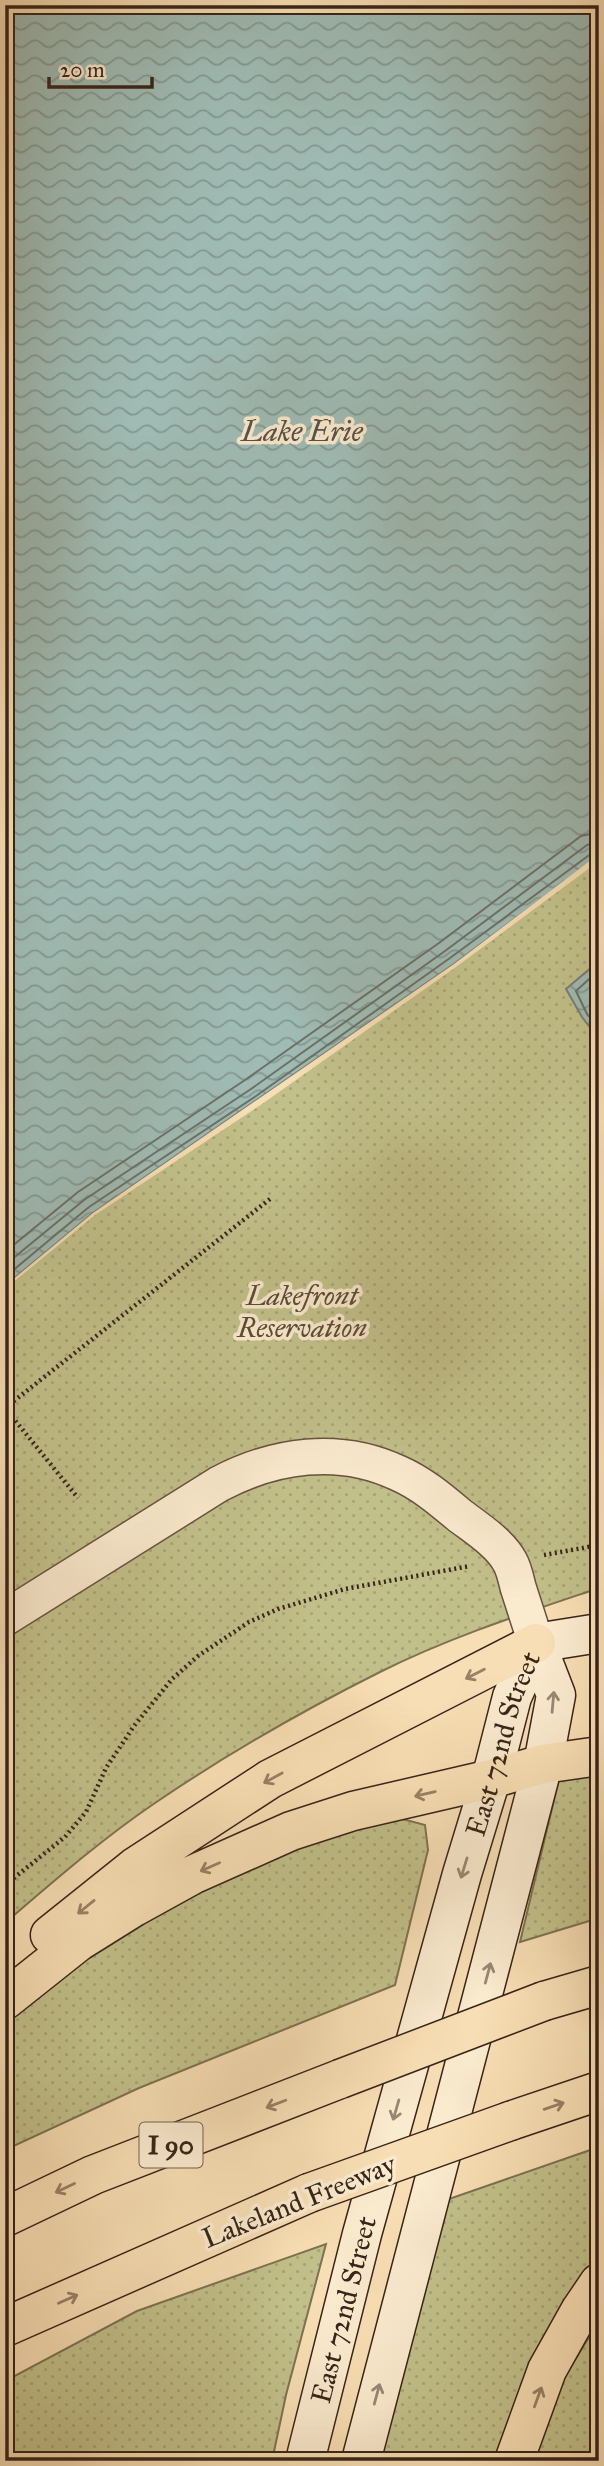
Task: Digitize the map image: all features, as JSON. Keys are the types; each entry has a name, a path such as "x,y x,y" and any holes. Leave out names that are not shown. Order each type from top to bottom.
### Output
{"highway":[{"path":"5,1979 34,1948 135,1867 270,1779 536,1643"},
{"path":"5,2000 78,1942 134,1907 192,1875 290,1831 353,1811 543,1764 599,1756"},
{"name":"I 90","path":"5,2217 93,2175 544,2001 599,1985"},
{"name":"Lakeland Freeway","path":"5,2327 309,2193 599,2091"},
{"path":"514,2461 547,2370 599,2283"}],"main road":[{"path":"536,1643 599,1633"},
{"name":"East 72nd Street","path":"361,2461 543,1764 556,1695 536,1643"},
{"name":"East 72nd Street","path":"305,2461 362,2234 462,1874 512,1697 536,1643"}],"street":[{"path":"5,1618 245,1470 291,1458 327,1457 360,1460 398,1473 435,1496 493,1543 510,1561 536,1643"}],"path":[{"path":"78,1498 5,1408 270,1199"},
{"path":"541,1556 599,1545"},
{"path":"5,1885 65,1837 79,1821 106,1769 134,1727 173,1679 198,1656 249,1622 311,1598 345,1589 478,1565"}],"green space":[{"name":"Lakefront Reservation","path":"599,581 599,1588 433,1648 380,1672 237,1750 135,1817 5,1923 5,1034"},
{"path":"599,1765 599,1918 520,1942 561,1771"},
{"path":"395,1817 425,1825 428,1850 395,1985 139,2088 5,2150 5,2017 112,1939 250,1859"},
{"path":"599,2147 599,2259 587,2273 498,2461 379,2461 446,2200"},
{"path":"326,2244 286,2395 272,2461 5,2461 5,2381 137,2311"},
{"path":"599,2321 599,2461 531,2461 552,2397"}],"water":[{"name":"Lake Erie","path":"5,5 599,5 599,856 454,964 93,1213 5,1286"},
{"path":"599,961 599,1039 566,989"}],"pier":[{"path":"599,854 599,861 456,967 262,1104 95,1215 5,1289 5,1286 93,1213 454,964"}]}
